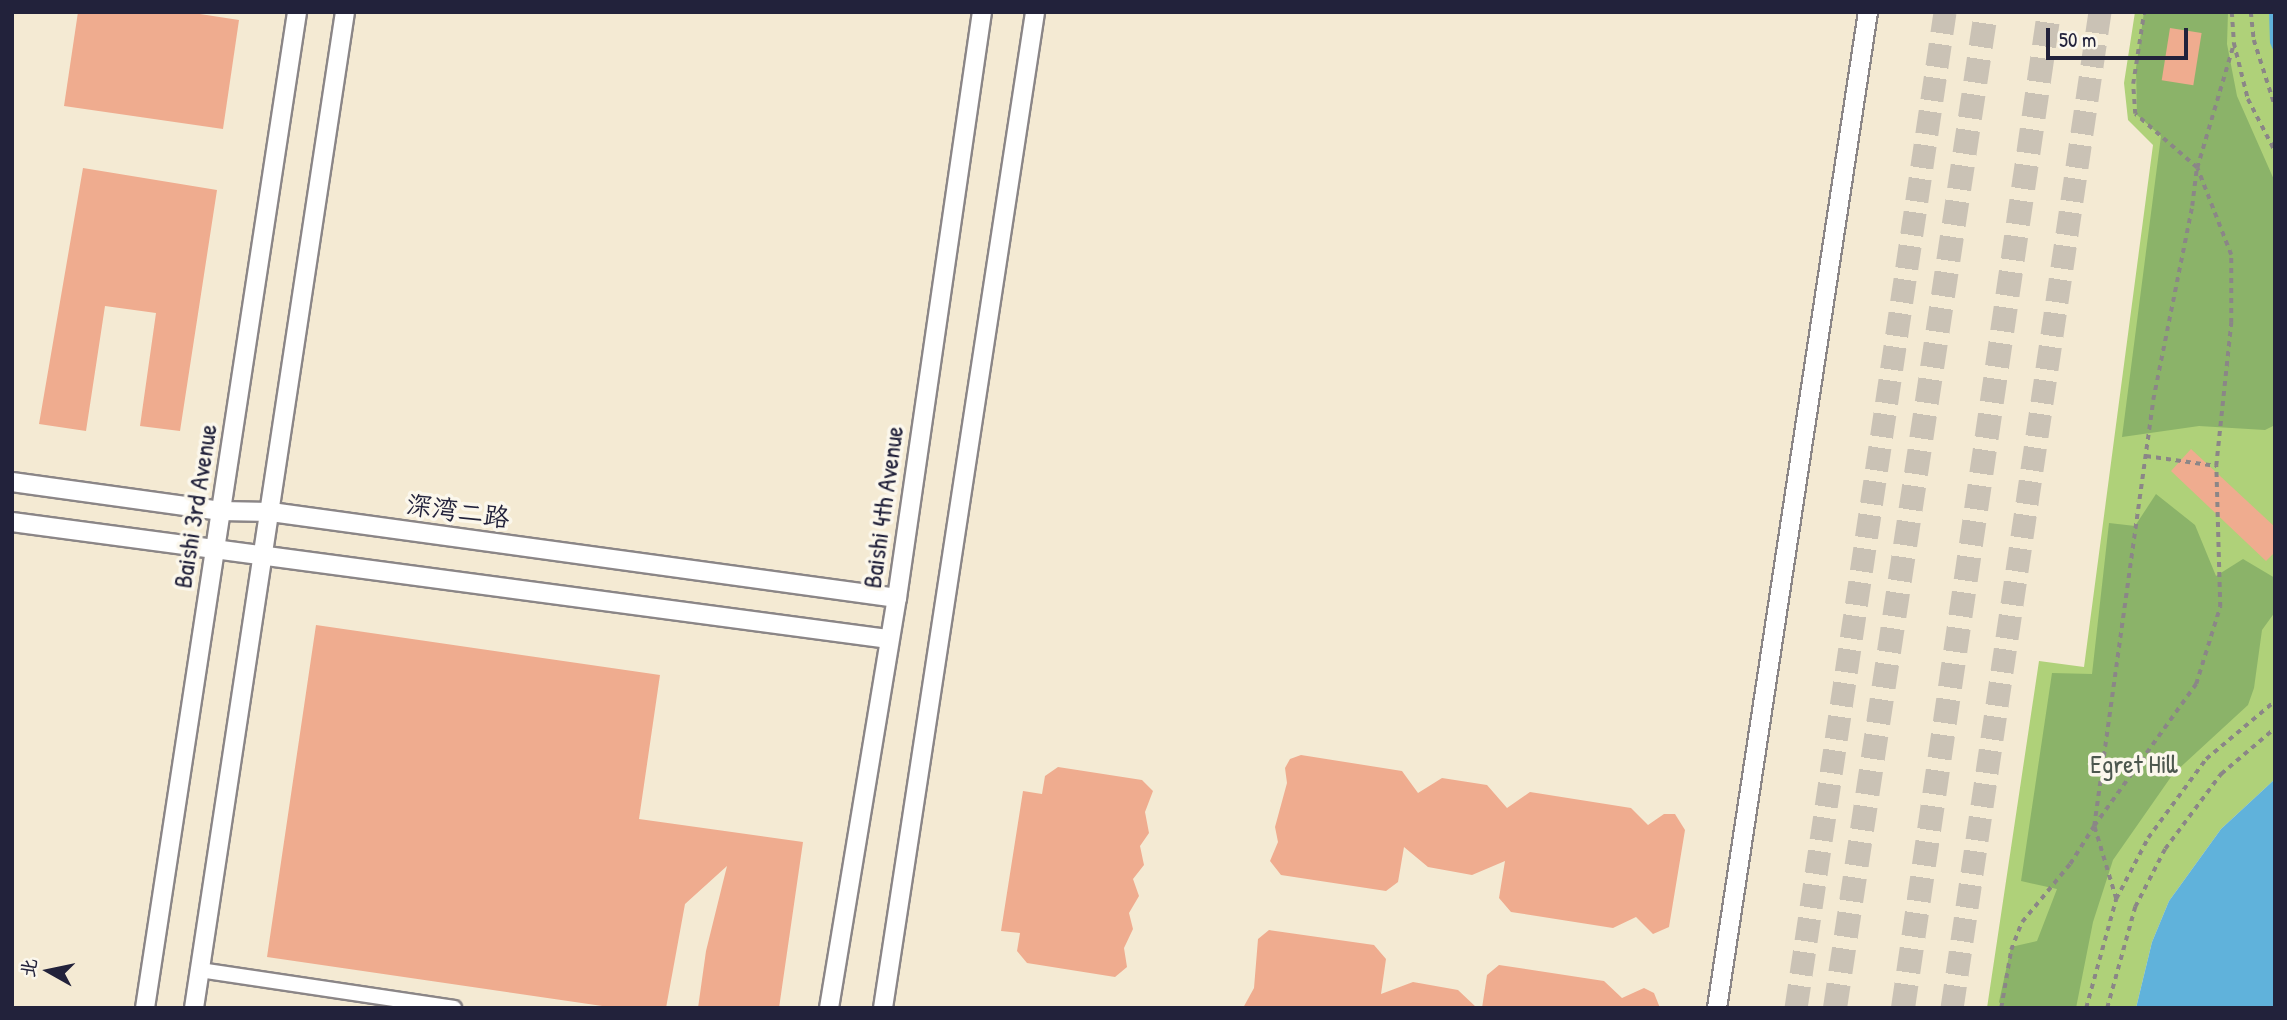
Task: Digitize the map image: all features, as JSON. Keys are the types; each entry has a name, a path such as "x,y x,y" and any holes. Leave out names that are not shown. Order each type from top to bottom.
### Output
{"street":[{"name":"Baishi 3rd Avenue","path":"145,1008 297,12"},
{"path":"194,1008 345,12"},
{"name":"Baishi 4th Avenue","path":"829,1008 897,598 982,12"},
{"path":"883,1008 1035,12"},
{"path":"1717,1008 1868,12"},
{"name":"深湾二路","path":"12,482 221,511 271,512 897,598"},
{"path":"12,522 889,639"},
{"path":"200,970 454,1008"}],"path":[{"path":"2001,1008 2011,950 2022,922 2070,864 2094,825 2196,684 2220,607 2216,466 2231,323 2231,255 2197,168 2135,114 2133,84 2144,12"},
{"path":"2232,12 2234,43 2248,99 2275,151"},
{"path":"2252,12 2261,66 2275,106"},
{"path":"2116,899 2094,825 2146,456 2197,168 2234,43"},
{"path":"2146,456 2216,466"},
{"path":"2086,1008 2116,899 2147,838 2206,760 2275,701"},
{"path":"2107,1008 2135,907 2165,849 2221,774 2275,728"}],"green space":[{"name":"Egret Hill","path":"2135,12 2269,12 2275,54 2275,779 2221,829 2169,901 2152,942 2136,1008 1987,1008 2039,661 2084,667 2153,145 2128,120 2124,83"},
{"path":"2144,12 2228,12 2227,44 2237,96 2275,182 2275,425 2265,430 2199,426 2122,437 2161,136 2137,115 2136,68"},
{"path":"2156,494 2195,525 2216,576 2243,559 2275,578 2275,612 2262,630 2254,688 2248,705 2173,774 2113,860 2093,922 2076,1008 2003,1008 1999,1002 2011,947 2037,941 2057,889 2021,881 2052,673 2092,674 2109,523 2135,526"}],"water":[{"path":"2269,12 2275,12 2275,54 2270,43"},
{"path":"2275,779 2275,1008 2136,1008 2152,942 2169,901 2221,829"}],"building":[{"path":"78,12 187,12 239,20 223,129 64,106"},
{"path":"2170,28 2202,33 2193,85 2162,80"},
{"path":"83,168 217,190 180,431 140,426 156,313 105,306 86,431 39,424"},
{"path":"2191,449 2275,527 2275,552 2266,561 2171,471"},
{"path":"316,625 660,675 639,819 803,842 779,1008 698,1008 706,951 727,866 685,904 666,1008 616,1008 267,957"},
{"path":"1301,755 1402,771 1418,793 1442,778 1487,785 1507,808 1530,792 1631,808 1648,825 1664,814 1675,814 1685,830 1669,927 1653,934 1636,917 1613,928 1511,912 1499,898 1505,861 1472,875 1428,867 1404,847 1398,882 1386,891 1281,875 1270,861 1278,842 1275,827 1287,783 1285,768 1290,759"},
{"path":"1058,767 1142,780 1153,791 1145,812 1149,833 1140,846 1144,865 1133,879 1139,896 1129,913 1133,929 1124,948 1127,967 1115,977 1027,963 1017,951 1020,933 1001,931 1023,791 1042,794 1045,776"},
{"path":"1269,930 1374,945 1386,959 1381,994 1413,982 1458,990 1477,1008 1243,1008 1254,988 1258,939"},
{"path":"1499,965 1604,981 1622,998 1644,988 1654,993 1660,1008 1482,1008 1487,975"}],"tunnel":[{"path":"1796,1008 1945,12"},
{"path":"1835,1008 1986,12"},
{"path":"1903,1008 2049,12"},
{"path":"1952,1008 2100,12"}]}
